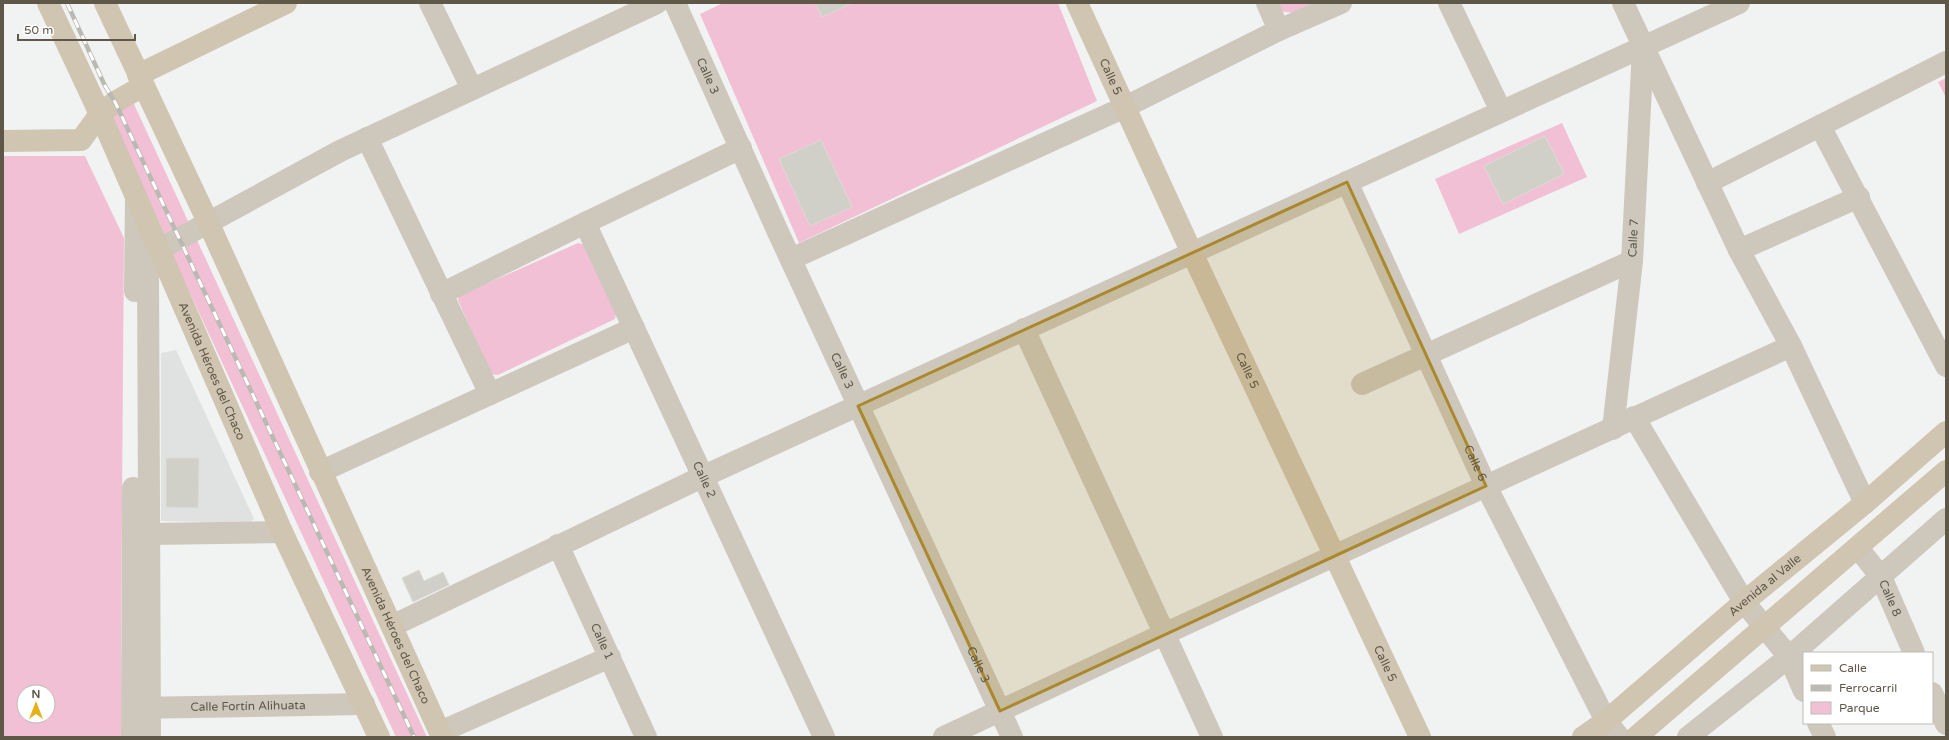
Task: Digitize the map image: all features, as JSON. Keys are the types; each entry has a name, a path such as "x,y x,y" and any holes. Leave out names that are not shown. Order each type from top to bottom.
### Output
{"main road":[{"name":"Avenida Héroes del Chaco","path":"48,3 100,114 282,532 380,737"},
{"name":"Avenida Héroes del Chaco","path":"105,3 140,81 208,222 320,472 441,735"},
{"path":"3,141 81,140 100,114 140,81 286,3"},
{"name":"Calle 5","path":"1077,3 1192,253 1420,737"},
{"name":"Avenida al Valle","path":"1583,737 1612,729 1744,602 1865,502 1946,432"},
{"path":"1636,737 1946,471"}],"street":[{"path":"430,3 472,89"},
{"path":"132,737 140,707 149,534 148,271 158,250 367,138 656,3"},
{"name":"Calle 3","path":"675,3 858,406 1012,737"},
{"path":"1267,3 1279,30"},
{"path":"791,259 1125,107 1279,30 1341,3"},
{"path":"1449,3 1501,111"},
{"path":"1623,3 1739,250 1791,346 1865,502"},
{"path":"392,626 704,476 1739,3"},
{"name":"Calle 7","path":"1613,429 1632,261 1643,46"},
{"path":"1707,183 1946,62"},
{"path":"1820,126 1946,366"},
{"path":"367,138 490,394"},
{"path":"441,294 741,148"},
{"name":"Calle 6","path":"1347,182 1486,486 1612,729"},
{"path":"136,196 140,707 150,737"},
{"path":"1739,250 1858,197"},
{"name":"Calle 2","path":"585,223 704,476 824,737"},
{"path":"1362,384 1632,261"},
{"path":"320,472 634,328"},
{"path":"1024,329 1212,737"},
{"path":"944,737 1164,634 1613,429 1634,417 1791,346"},
{"path":"1634,417 1744,602 1789,657 1803,689"},
{"path":"1688,737 1789,657 1946,519"},
{"path":"149,534 282,532"},
{"name":"Calle 1","path":"558,545 646,737"},
{"name":"Calle 8","path":"1858,548 1880,577 1914,652"},
{"path":"441,735 610,657"},
{"path":"1933,695 1946,724"},
{"name":"Calle Fortín Alihuata","path":"140,707 364,704"},
{"path":"1818,724 1825,737"}],"highlighted area":[{"path":"1347,182 1486,486 1000,711 858,406"}],"shaded area":[{"path":"176,350 254,519 249,523 161,521 161,353"}],"green space":[{"path":"723,3 1058,3 1097,101 799,243 700,14"},
{"path":"1276,3 1318,3 1293,13 1280,11"},
{"path":"1946,78 1946,98 1938,82"},
{"path":"133,102 427,737 396,737 111,123 109,115"},
{"path":"1562,123 1587,177 1459,234 1435,179"},
{"path":"3,156 85,156 124,238 121,644 122,737 3,737"},
{"path":"578,243 586,245 617,309 615,319 498,375 490,374 458,300 459,296"}],"building":[{"path":"815,3 852,3 822,17"},
{"path":"1545,136 1564,174 1503,204 1484,166"},
{"path":"821,140 852,207 810,226 779,159"},
{"path":"166,458 199,458 198,508 166,507"},
{"path":"419,570 424,581 443,572 449,585 413,602 402,578"}],"railway":[{"path":"67,3 414,737"}]}
